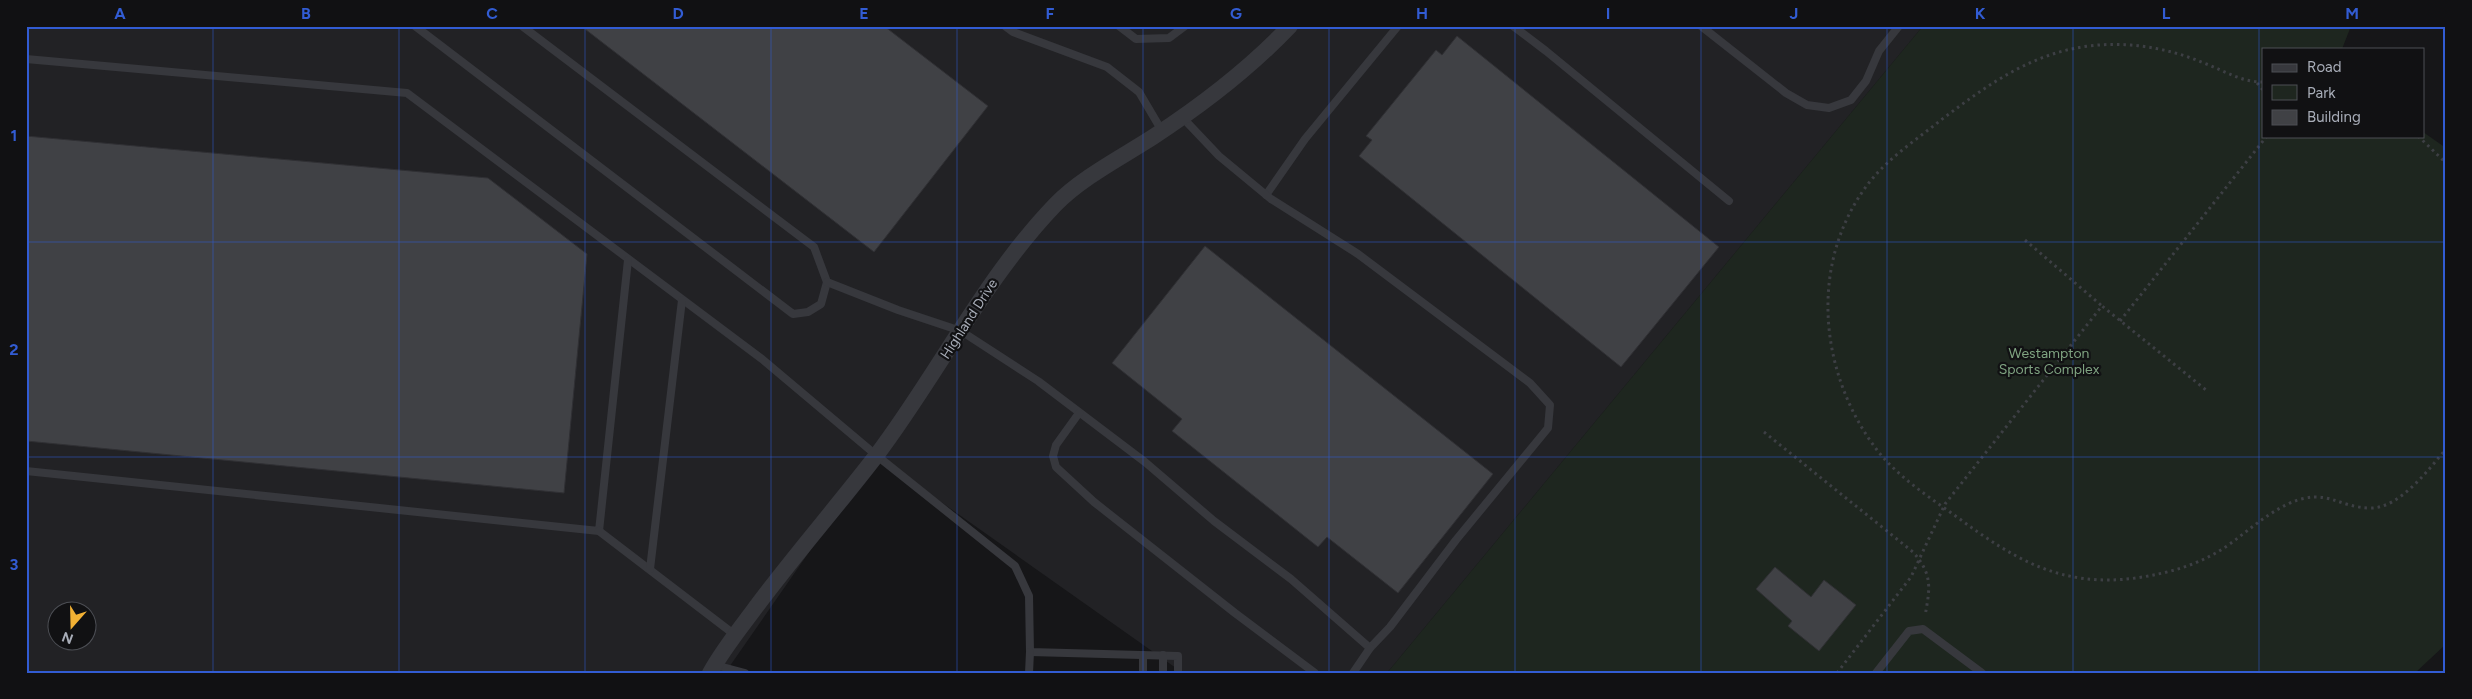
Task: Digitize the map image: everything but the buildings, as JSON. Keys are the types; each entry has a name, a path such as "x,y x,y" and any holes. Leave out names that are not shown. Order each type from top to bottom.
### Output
{"street":[{"name":"Highland Drive","path":"712,669 735,635 876,455 921,392 1011,256 1057,203 1105,167 1182,117 1240,72 1290,26"}],"lane":[{"path":"415,26 793,314 808,312 821,304 828,282 814,247 522,26"},
{"path":"1005,26 1013,32 1107,67 1139,92 1162,130"},
{"path":"1119,26 1136,39 1169,38 1185,26"},
{"path":"1266,195 1305,139 1398,26"},
{"path":"1513,26 1546,50 1728,201"},
{"path":"1701,26 1786,93 1807,105 1829,108 1851,100 1866,81 1879,51 1899,26"},
{"path":"26,58 408,93 762,359 876,455 1014,566 1029,596 1029,673"},
{"path":"1182,117 1219,156 1266,195 1358,254 1530,383 1550,405 1548,428 1456,540 1390,627 1370,648 1353,673"},
{"path":"599,531 628,260"},
{"path":"828,282 898,310 961,331 1038,380 1145,462 1214,521 1291,579 1370,648"},
{"path":"650,569 682,300"},
{"path":"1079,413 1056,445 1053,456 1056,468 1094,502 1211,595 1315,673"},
{"path":"26,471 599,531 735,635"},
{"path":"1876,673 1909,631 1923,629 1982,673"},
{"path":"1030,652 1178,656 1178,673"},
{"path":"1142,673 1143,655"},
{"path":"1163,656 1163,673"},
{"path":"712,669 745,673"}],"path":[{"path":"2262,82 2238,79 2201,62 2151,47 2108,44 2086,46 2034,61 2009,73 1978,92 1892,158 1867,185 1857,201 1839,238 1829,287 1828,333 1835,368 1852,410 1879,452 1899,472 1999,548 2040,568 2062,575 2113,579 2133,578 2185,568 2204,560 2275,510 2297,500 2323,496 2358,506 2372,508 2381,506 2405,492 2426,473 2446,449"},
{"path":"2257,82 2262,89"},
{"path":"2120,321 2265,138"},
{"path":"2420,138 2446,163"},
{"path":"2025,240 2120,321 2206,390"},
{"path":"1837,673 1911,577 1943,507 2102,306"},
{"path":"1764,432 1913,552 1920,560 1929,577 1929,592 1923,629"}],"shaded area":[{"path":"26,26 1923,26 1387,673 1183,673 876,456 725,673 26,673"}],"green space":[{"name":"Westampton Sports Complex","path":"1923,26 2351,26 2342,48 2262,48 2262,138 2424,138 2424,133 2446,148 2446,644 2415,673 1387,673"}]}
